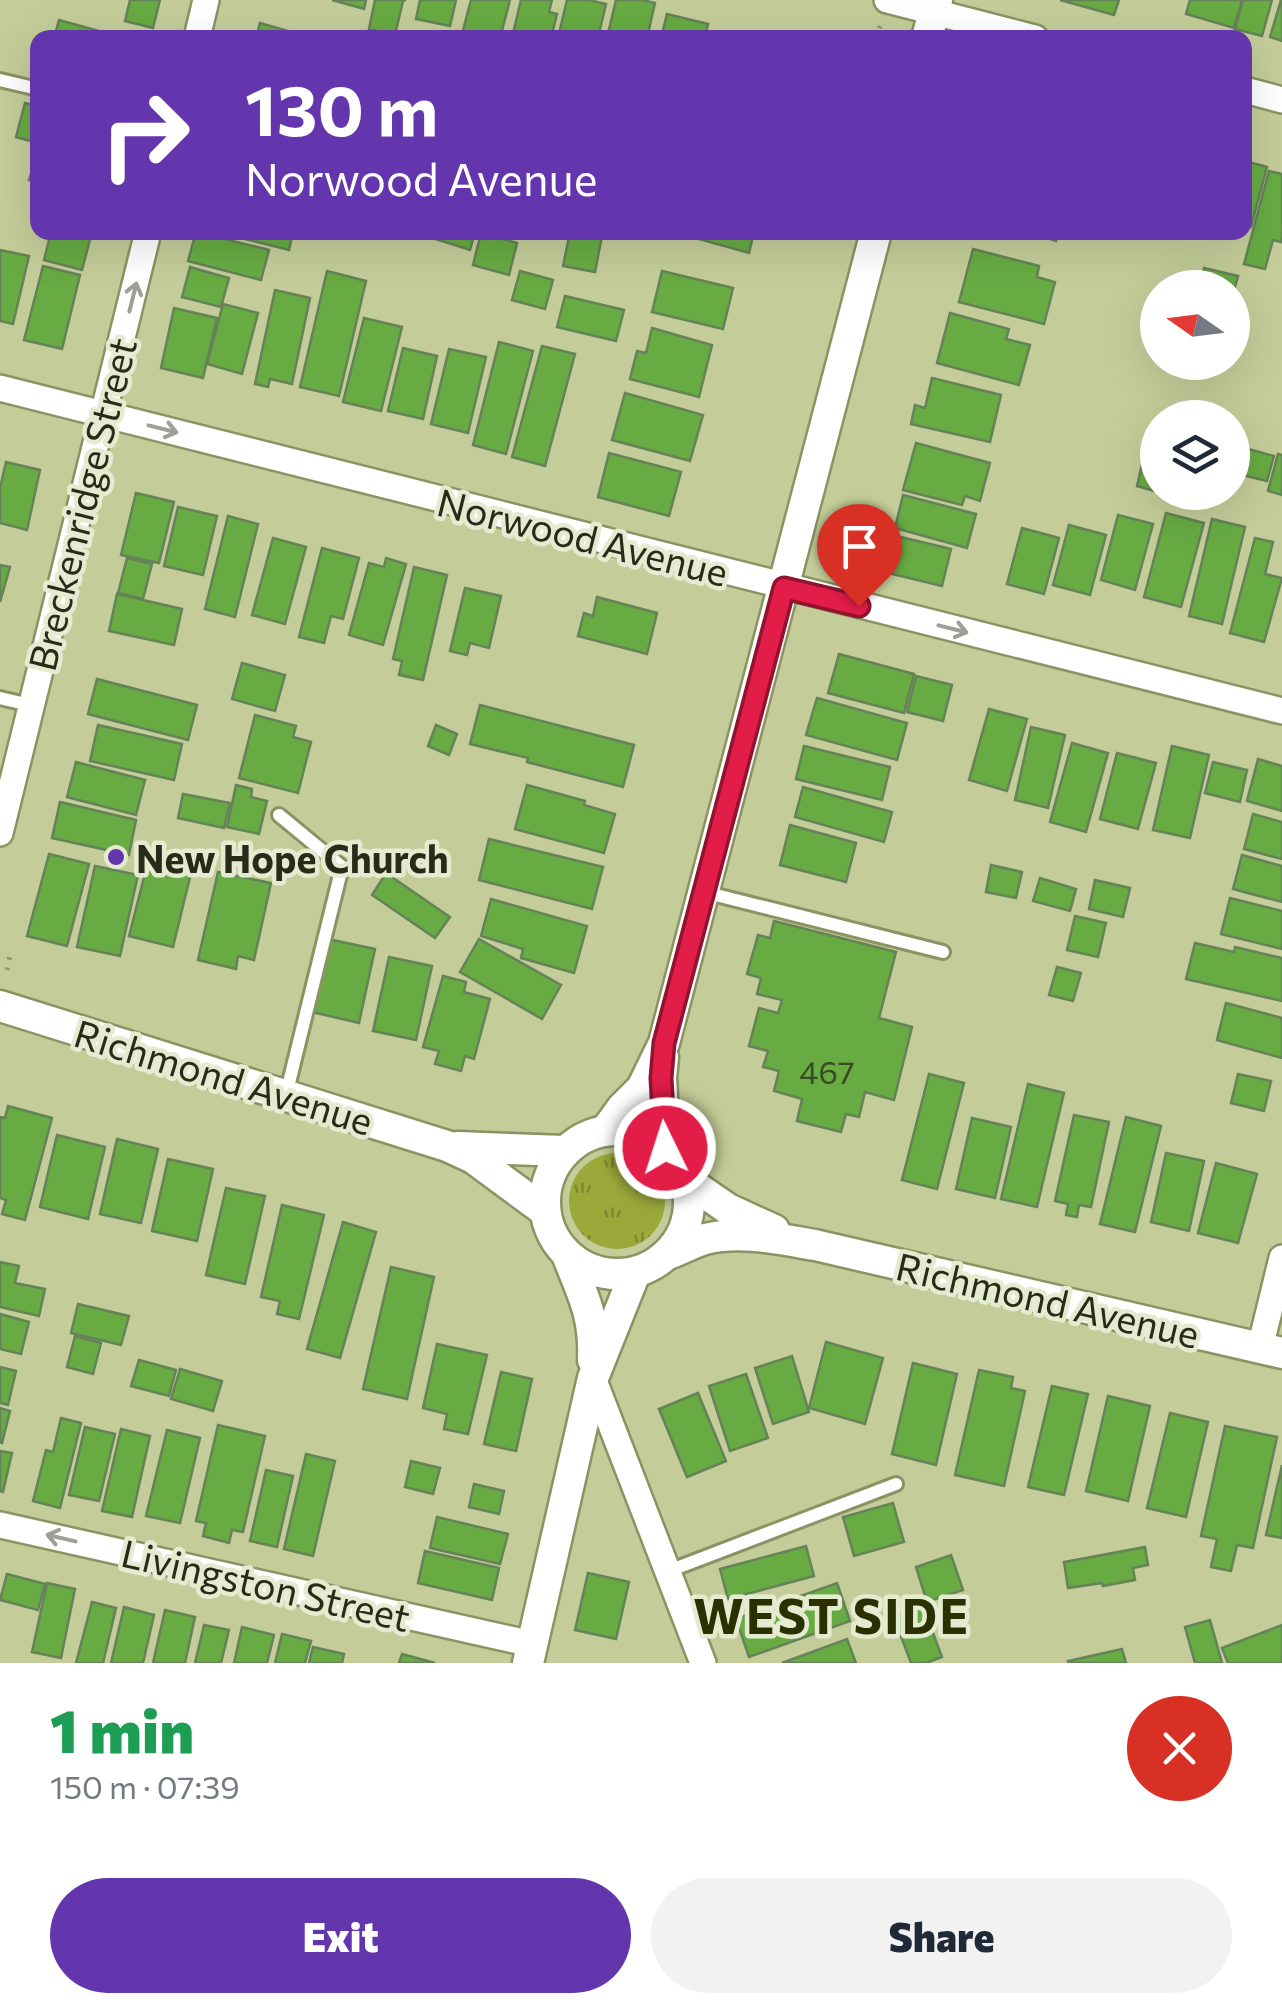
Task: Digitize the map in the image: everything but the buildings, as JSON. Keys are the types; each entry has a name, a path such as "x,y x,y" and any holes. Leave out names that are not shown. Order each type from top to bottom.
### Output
{"street":[{"path":"199,30 206,0"},
{"path":"887,0 933,16 998,30"},
{"path":"1252,92 1282,100"},
{"name":"Breckenridge Street","path":"0,834 146,240"},
{"path":"665,1148 661,1078 664,1043 874,240"},
{"name":"Norwood Avenue","path":"0,388 1282,711"},
{"name":"Richmond Avenue","path":"0,1006 447,1146 473,1158 545,1211"},
{"path":"606,1130 642,1088 664,1043"},
{"path":"568,1256 594,1271 616,1275 635,1273 668,1254 682,1235 689,1199 686,1180 665,1148 640,1133 606,1130 564,1150 548,1178 545,1211 587,1306 594,1333 592,1378 702,1663"},
{"name":"Richmond Avenue","path":"447,1146 564,1150"},
{"name":"Richmond Avenue","path":"686,1180 728,1209 815,1245"},
{"name":"Richmond Avenue","path":"668,1254 695,1242 724,1236 768,1237 1271,1351"},
{"path":"1271,1351 1282,1258"},
{"path":"530,1654 592,1378 635,1273"},
{"name":"Livingston Street","path":"0,1524 530,1654"}],"lane":[{"path":"0,80 30,87"},
{"path":"0,698 30,705"},
{"path":"279,815 342,868 286,1095"},
{"path":"704,892 944,952"},
{"path":"666,1572 896,1484"}],"path":[{"path":"6,970 10,956"}],"green space":[{"path":"617,1153 635,1157 651,1167 661,1183 665,1201 661,1219 651,1235 635,1245 617,1249 599,1245 583,1235 573,1219 569,1201 573,1183 583,1167 599,1157"}],"place":[{"name":"New Hope Church","path":"116,857"}],"district":[{"name":"WEST SIDE","path":"832,1614"}],"route":[{"path":"665,1148 661,1078 664,1043 784,588 859,606"}]}
